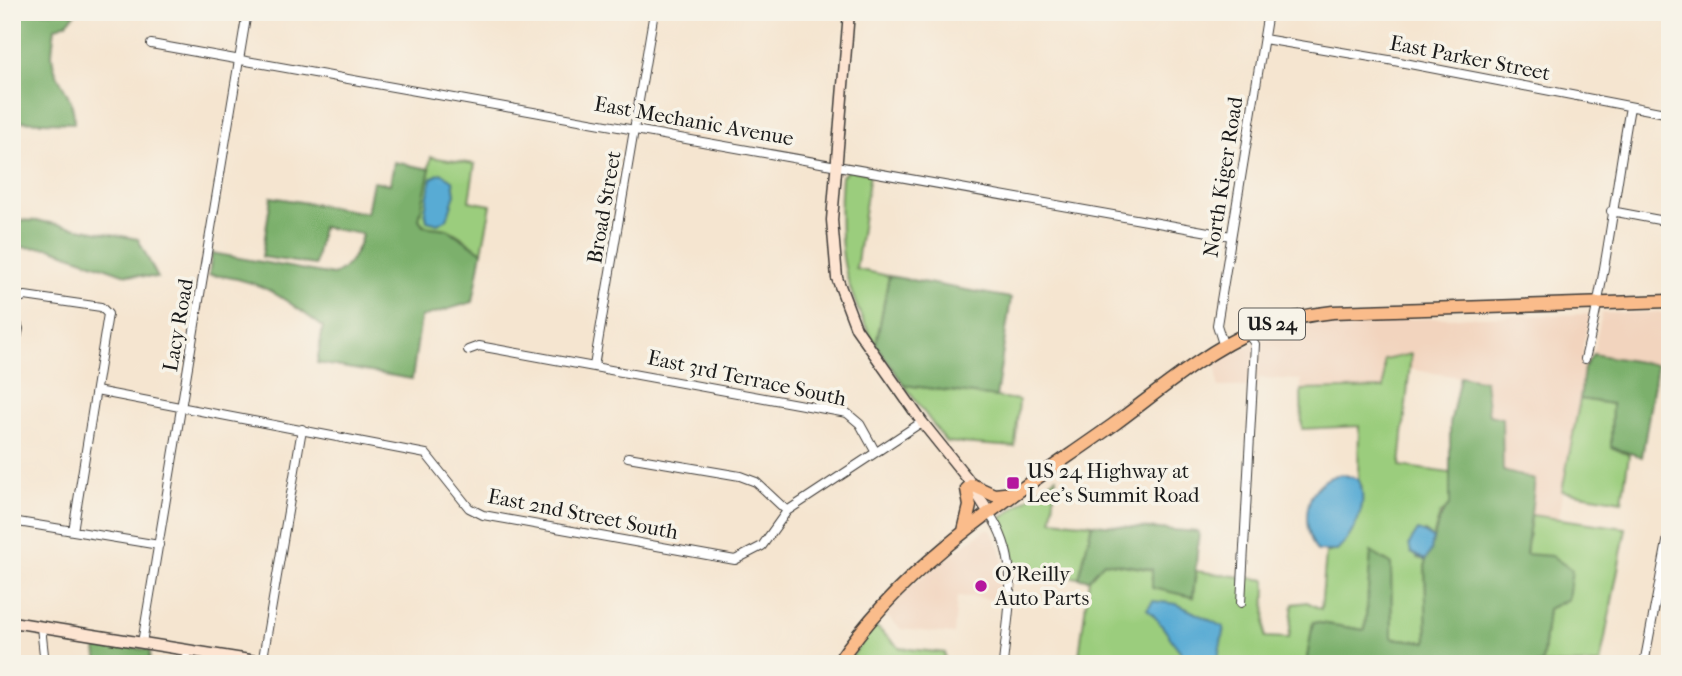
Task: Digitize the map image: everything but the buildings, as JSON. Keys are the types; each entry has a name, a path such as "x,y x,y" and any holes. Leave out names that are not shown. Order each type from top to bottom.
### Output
{"main road":[{"path":"849,12 832,247 843,298 856,328 989,513"},
{"name":"US 24","path":"837,664 865,624 900,585 964,531 1223,347 1248,334 1286,320 1333,312 1670,301"},
{"path":"969,487 994,495 1018,492"},
{"path":"964,531 970,508 969,487"},
{"path":"12,622 266,663"}],"street":[{"name":"Lacy Road","path":"142,643 247,12"},
{"name":"Broad Street","path":"594,366 654,12"},
{"name":"North Kiger Road","path":"1223,347 1217,325 1268,12"},
{"name":"East Parker Street","path":"1264,39 1670,114"},
{"name":"East Mechanic Avenue","path":"151,44 1231,236"},
{"path":"1585,359 1600,303 1611,211 1630,107"},
{"path":"1611,211 1670,222"},
{"path":"12,290 21,298 101,307 109,320 73,531"},
{"path":"12,360 19,329 13,309 21,298"},
{"path":"1241,603 1255,344 1248,334"},
{"name":"East 3rd Terrace South","path":"468,350 479,346 847,412 860,424 875,451"},
{"name":"East 2nd Street South","path":"96,391 426,454 469,508 483,515 735,560 762,546 787,511 922,422"},
{"path":"266,663 302,429"},
{"path":"628,457 740,476 757,482 787,511"},
{"path":"989,513 1006,542 1011,566 1003,664"},
{"path":"12,521 159,545"},
{"path":"1644,664 1670,526"},
{"path":"41,628 46,664"},
{"path":"186,664 188,650"}],"shaded area":[{"path":"1670,312 1670,359 1659,358 1657,365 1593,354 1602,313"},
{"path":"1591,314 1583,345 1584,368 1558,518 1531,515 1535,480 1503,471 1502,418 1489,415 1484,381 1409,369 1411,355 1384,388 1301,390 1301,380 1259,378 1258,387 1218,387 1216,361 1262,338 1305,325 1329,321"},
{"path":"986,529 991,530 1002,553 1003,600 957,596 954,634 901,629 883,613 907,588"}],"green space":[{"path":"12,12 77,12 67,23 55,28 52,53 56,73 71,103 74,123 12,121 12,35 17,33 18,25 12,22"},
{"path":"431,157 475,164 469,201 491,205 482,252 453,232 425,226 419,219"},
{"path":"394,162 430,169 419,219 423,226 447,229 482,252 473,302 421,317 412,379 317,363 323,327 283,299 257,285 209,275 212,253 333,275 338,272 352,258 362,234 322,227 315,265 262,257 271,197 367,213 373,181 390,184"},
{"path":"848,170 870,173 856,269 889,276 876,345 855,303 844,264 840,223 842,176"},
{"path":"12,220 40,221 138,239 158,278 123,274 50,248 12,247"},
{"path":"889,276 1011,298 996,397 904,385 876,345"},
{"path":"1411,354 1400,466 1450,473 1450,506 1440,514 1433,538 1425,532 1417,558 1425,560 1427,642 1392,638 1391,564 1371,553 1365,630 1313,622 1306,664 1078,664 1089,579 1104,562 1153,570 1193,597 1196,571 1266,580 1265,637 1289,638 1293,604 1307,602 1321,609 1326,553 1337,550 1362,487 1358,479 1359,426 1302,429 1301,390 1384,388 1384,360"},
{"path":"1593,354 1657,365 1642,457 1611,447 1612,404 1580,399 1584,368"},
{"path":"1460,376 1485,381 1489,415 1502,418 1503,471 1535,480 1526,554 1552,556 1572,570 1568,599 1548,609 1542,664 1306,664 1313,622 1365,630 1371,552 1391,564 1392,638 1427,642 1425,560 1441,518 1450,505 1450,424"},
{"path":"904,385 1019,400 1015,447 946,442"},
{"path":"1580,399 1612,404 1611,447 1629,455 1622,501 1562,491"},
{"path":"1056,477 1052,520 1092,524 1079,578 1015,568 1012,547 999,520"},
{"path":"1531,515 1626,528 1600,664 1542,664 1548,609 1526,554"},
{"path":"1092,524 1199,532 1193,597 1152,588 1152,569 1104,562 1089,579 1079,578"},
{"path":"874,625 900,648 945,653 944,664 847,664"},
{"path":"95,642 150,650 149,664 98,664"}],"water":[{"path":"441,173 453,180 455,194 447,219 438,224 427,221 425,211 431,178"},
{"path":"1342,474 1358,479 1362,498 1359,518 1350,536 1337,551 1317,551 1308,528 1308,504 1320,485 1329,478"},
{"path":"1418,530 1433,538 1431,551 1425,560 1411,553 1409,544"},
{"path":"1153,601 1177,604 1224,627 1217,664 1203,665 1189,661 1147,609"}],"place":[{"name":"US 24 Highway at Lee's Summit Road","path":"1013,483"},
{"name":"O'Reilly Auto Parts","path":"981,586"}]}
